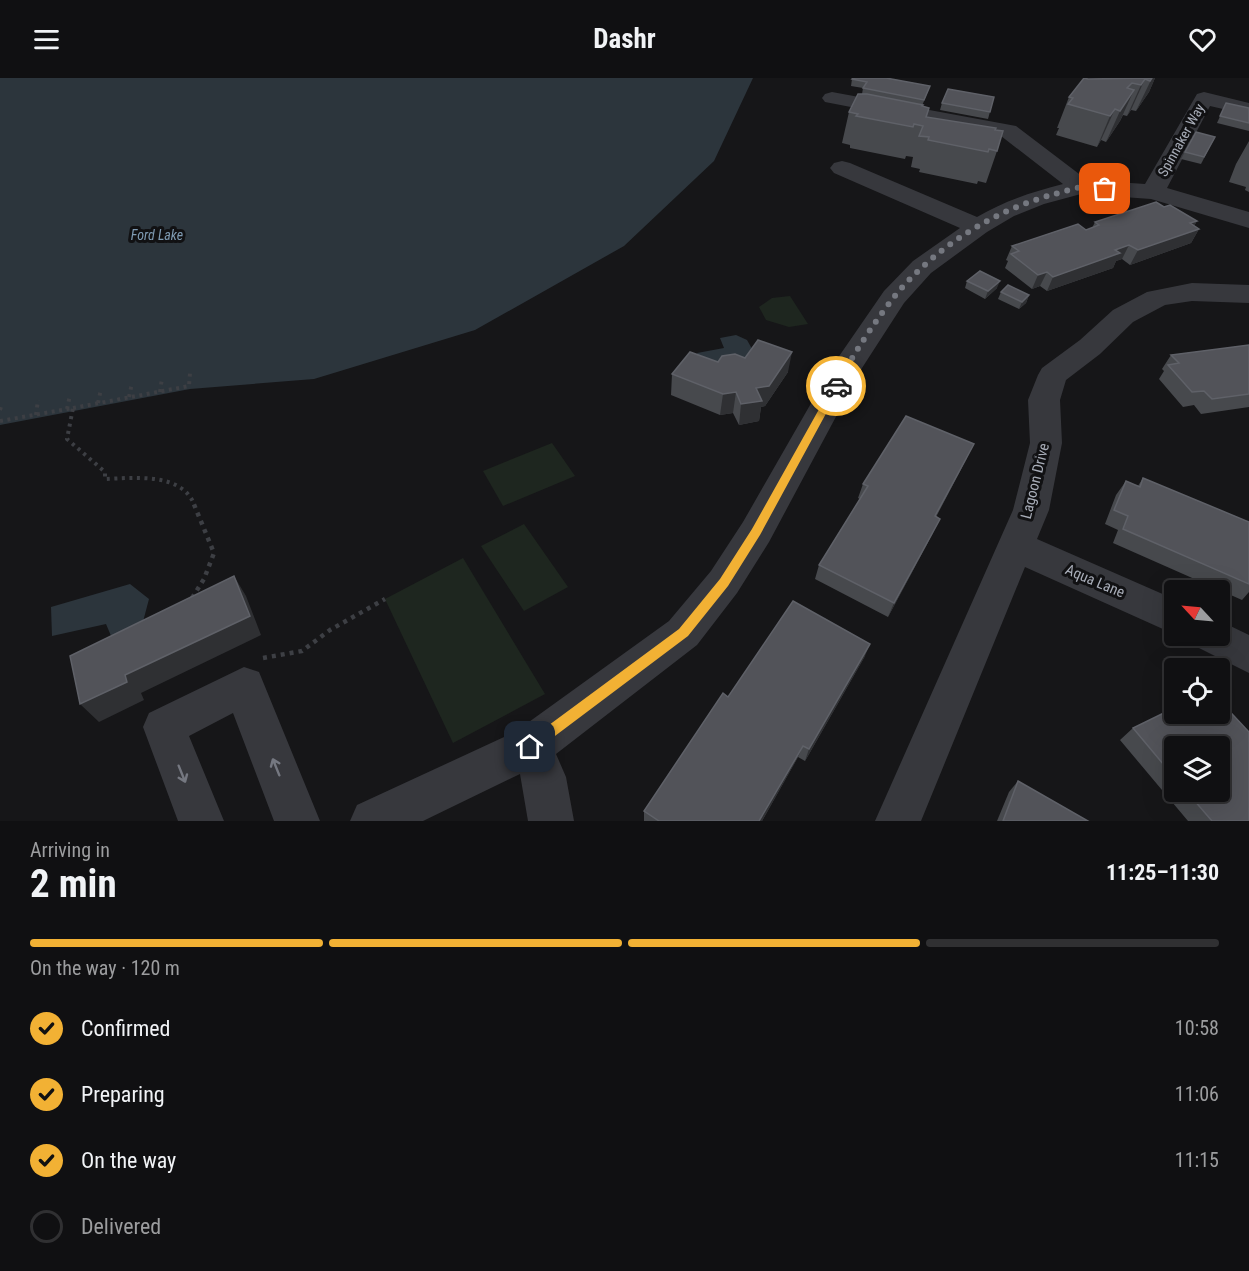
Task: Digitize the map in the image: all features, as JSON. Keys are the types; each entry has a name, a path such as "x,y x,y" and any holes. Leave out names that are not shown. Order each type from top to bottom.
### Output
{"street":[{"path":"832,98 1008,131 1081,187"},
{"name":"Spinnaker Way","path":"1153,192 1204,98 1249,109"},
{"path":"842,168 978,227"},
{"name":"Spinnaker Way","path":"373,821 530,747 683,633 724,582 750,542 845,369 894,297 922,267 978,227 1005,211 1035,199 1081,187 1153,192 1249,220"},
{"name":"Lagoon Drive","path":"898,821 1031,510 1046,443 1044,400 1053,375 1090,347 1123,316 1157,298 1192,292 1249,294"},
{"name":"Aqua Lane","path":"1015,546 1164,613"},
{"path":"1230,645 1249,655"},
{"path":"201,821 164,727 244,686 297,821"},
{"path":"530,747 544,777 551,821"}],"path":[{"path":"0,421 189,386 190,373"},
{"path":"160,392 162,378"},
{"path":"129,397 132,382"},
{"path":"98,403 101,389"},
{"path":"67,409 70,395"},
{"path":"36,415 38,400"},
{"path":"73,408 67,439 105,472 105,479 159,478 190,495 214,553 204,579 188,606"},
{"path":"256,659 302,651 330,630 385,599"}],"shaded area":[{"path":"790,296 808,324 789,327 766,320 759,307 772,298"},
{"path":"552,443 575,476 503,506 483,471"},
{"path":"524,524 568,587 524,611 481,546"},
{"path":"463,558 545,694 453,743 385,599"}],"water":[{"name":"Ford Lake","path":"0,78 753,78 714,161 624,246 475,330 314,379 190,389 0,425"},
{"path":"736,335 747,340 756,356 728,360 705,369 697,353 724,348 720,338"},
{"path":"130,584 149,599 140,633 114,643 106,624 52,636 51,607"}],"building":[{"path":"853,78 886,78 930,86 924,100 863,88 867,82"},
{"path":"1084,78 1152,78 1150,81 1145,79 1141,85 1132,83 1127,88 1134,90 1120,111 1115,109 1110,116 1068,104 1073,98 1069,97"},
{"path":"948,89 994,97 990,112 942,103"},
{"path":"858,94 923,105 929,108 926,117 996,128 995,130 1003,131 997,151 989,149 988,152 928,140 929,137 919,136 923,126 914,124 913,127 856,116 858,114 849,112"},
{"path":"1226,103 1249,108 1249,123 1220,116"},
{"path":"1196,132 1215,137 1204,157 1185,152"},
{"path":"1156,202 1164,207 1170,205 1197,221 1190,223 1199,229 1138,250 1129,245 1115,250 1120,253 1053,277 1047,272 1038,275 1011,254 1019,251 1012,246 1078,224 1086,230 1099,225 1095,222"},
{"path":"980,271 1000,281 988,291 967,281"},
{"path":"1008,285 1029,295 1022,302 1001,292"},
{"path":"758,340 792,352 769,386 756,388 762,401 741,404 736,392 723,394 672,374 690,352 718,362 722,356 735,354 745,358"},
{"path":"1249,345 1249,394 1212,399 1204,391 1192,392 1168,365 1179,363 1171,355"},
{"path":"906,416 974,444 935,516 940,519 894,603 819,565 868,486 863,484"},
{"path":"1143,478 1249,522 1249,584 1123,529 1128,516 1114,510 1126,481 1140,487"},
{"path":"234,576 250,616 125,675 127,682 80,704 70,656"},
{"path":"793,601 870,644 809,749 803,746 759,821 659,821 644,811 723,693 728,697"},
{"path":"1230,712 1249,732 1249,821 1212,821 1196,802 1230,802 1230,736 1164,736 1164,765 1133,728 1164,713 1164,724 1230,724"},
{"path":"1018,781 1088,821 1003,821"}],"way so far":[{"path":"836,386 894,297 922,267 978,227 1005,211 1035,199 1081,187 1105,189"}],"route":[{"path":"530,747 683,633 724,582 756,532 836,386"}]}
